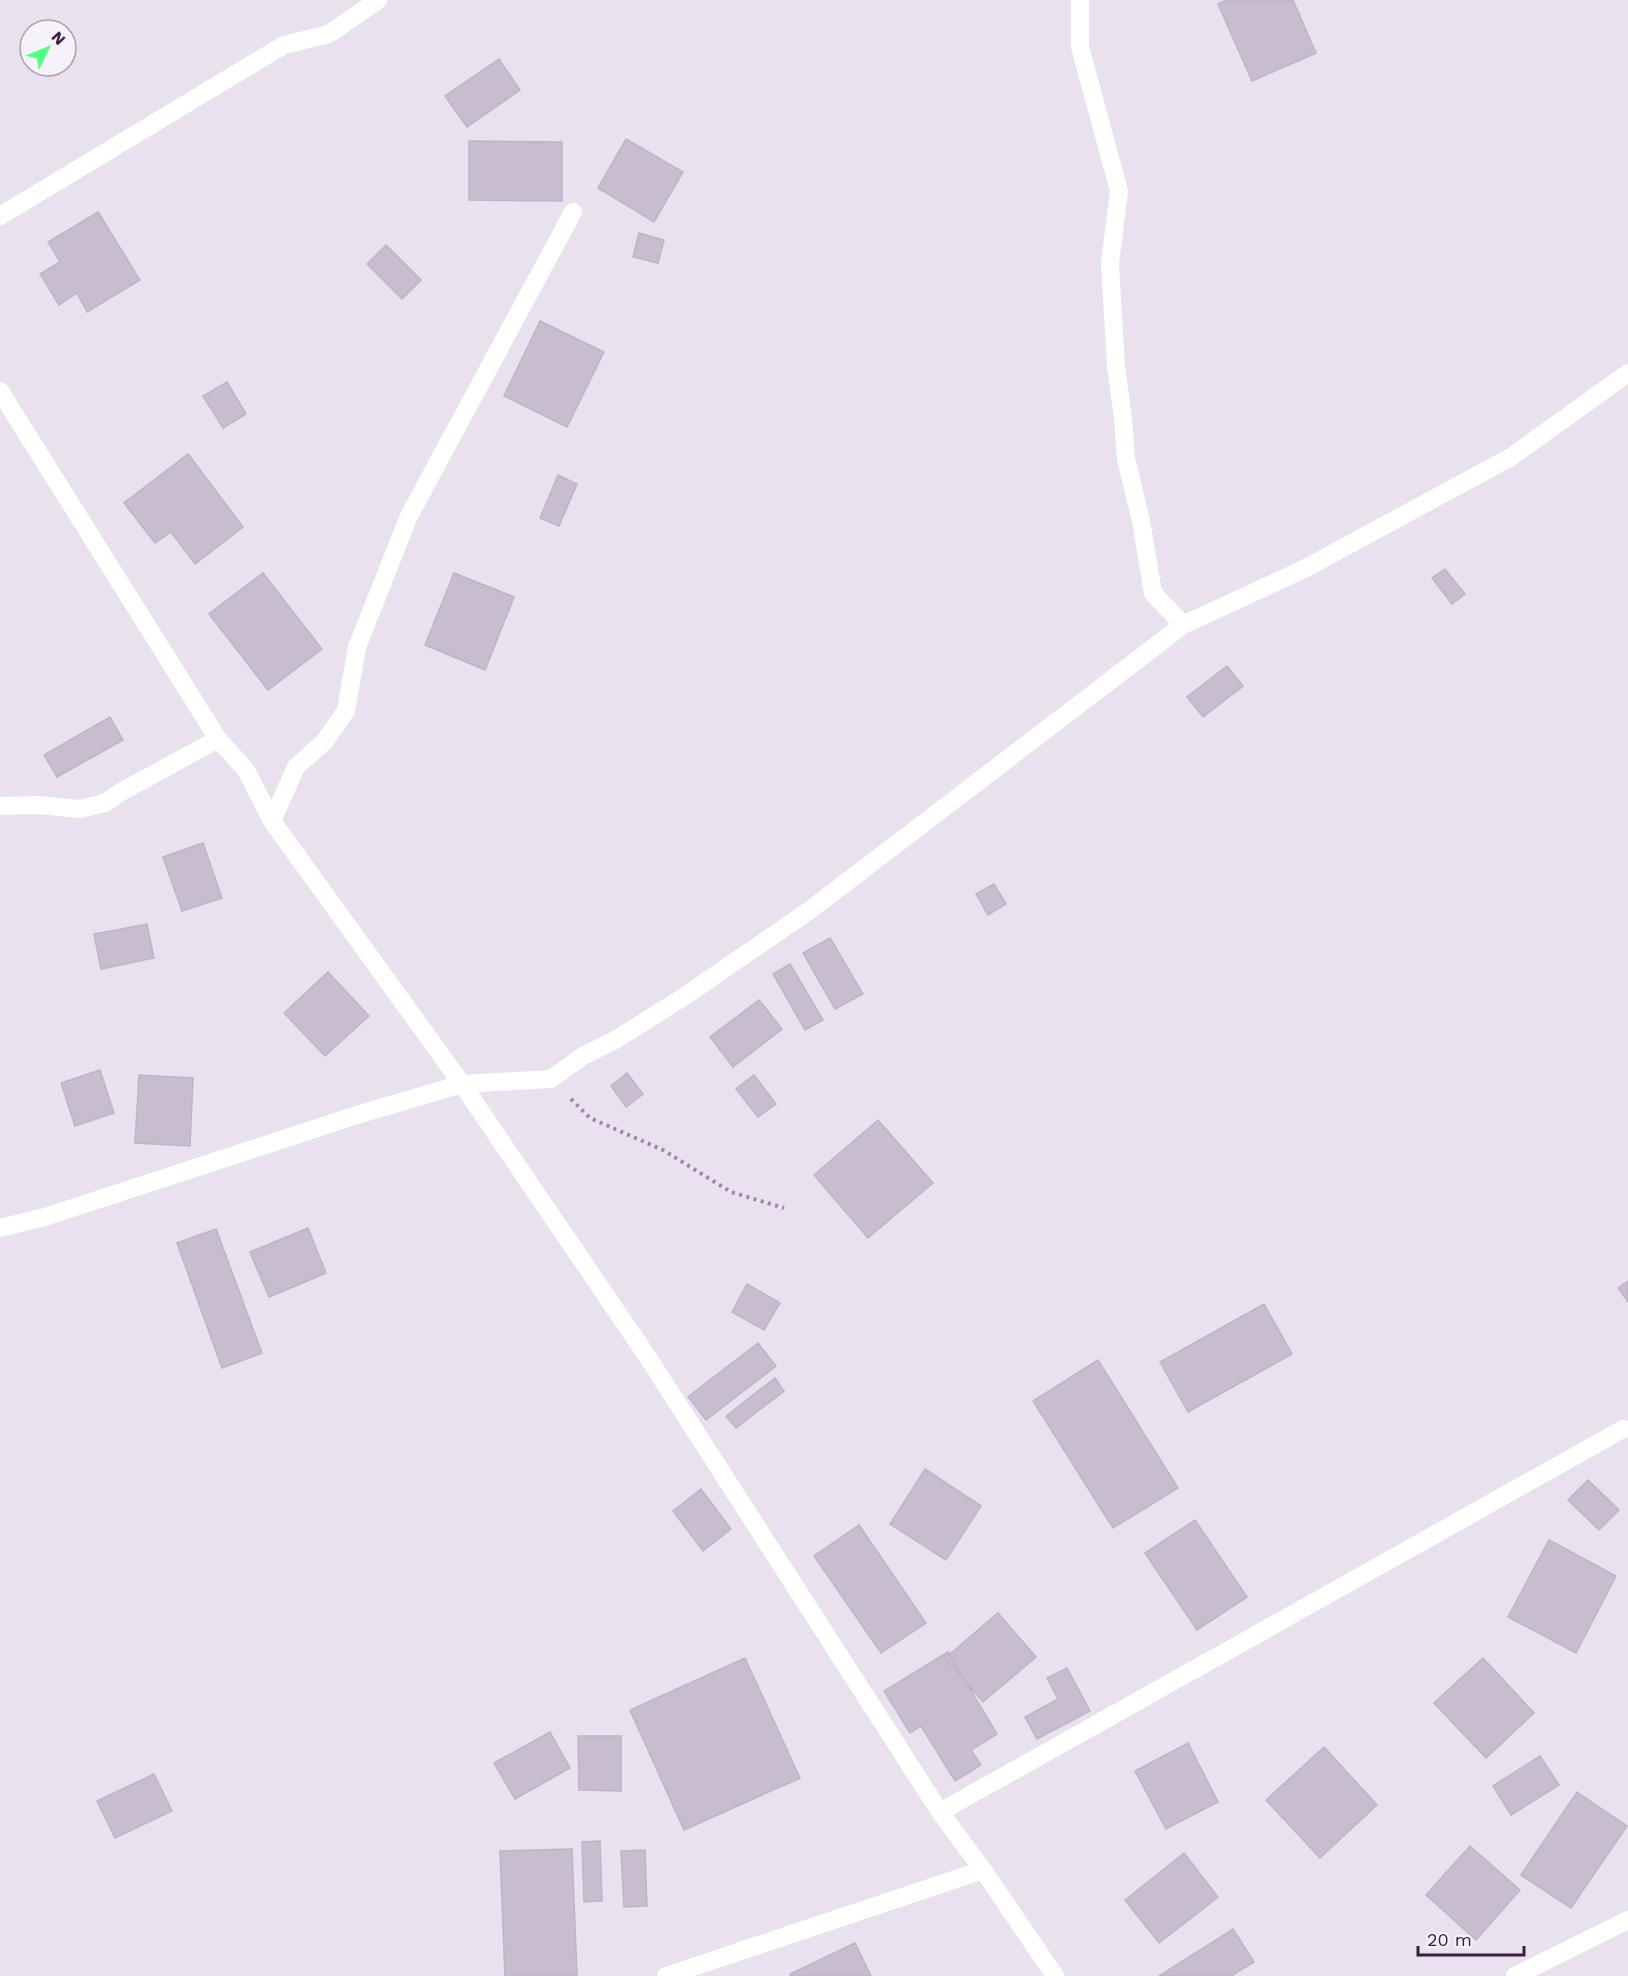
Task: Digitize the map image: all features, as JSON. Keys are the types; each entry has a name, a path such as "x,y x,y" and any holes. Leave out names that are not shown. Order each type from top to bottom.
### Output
{"street":[{"path":"0,216 284,45 329,34 378,0"},
{"path":"1080,0 1080,47 1119,191 1110,263 1116,367 1126,459 1141,521 1153,593 1183,625"},
{"path":"272,822 296,767 324,742 346,711 357,647 409,516 573,212"},
{"path":"0,1228 45,1217 360,1114 462,1084 551,1079 583,1056 617,1039 685,996 810,910 1183,625 1304,569 1511,457 1628,373"},
{"path":"0,391 218,739 246,770 272,822 462,1084 647,1356 940,1812 983,1870 1055,1976"},
{"path":"0,806 39,805 80,809 105,803 218,739"},
{"path":"940,1812 1623,1429"},
{"path":"666,1976 983,1870"},
{"path":"1515,1976 1628,1920"}],"path":[{"path":"551,1079 590,1118 663,1150 731,1192 784,1208"}],"building":[{"path":"1227,0 1293,0 1316,53 1252,81 1218,4"},
{"path":"499,59 520,90 467,127 445,96"},
{"path":"626,139 683,172 654,222 598,188"},
{"path":"469,141 562,142 562,201 469,200"},
{"path":"98,212 140,280 87,312 77,293 59,305 40,274 60,262 48,242"},
{"path":"639,233 664,240 658,263 633,257"},
{"path":"386,245 421,280 402,299 367,264"},
{"path":"540,321 604,352 567,427 504,396"},
{"path":"227,382 246,414 223,428 203,396"},
{"path":"188,454 243,527 195,564 171,532 155,543 124,503"},
{"path":"558,475 577,484 559,526 540,518"},
{"path":"1445,569 1465,594 1452,604 1432,578"},
{"path":"263,573 322,649 268,690 209,614"},
{"path":"454,573 514,597 485,670 425,645"},
{"path":"1227,666 1243,686 1203,717 1187,697"},
{"path":"110,717 123,740 57,777 44,755"},
{"path":"203,843 222,898 182,911 163,857"},
{"path":"994,884 1006,904 988,915 976,894"},
{"path":"147,924 154,958 101,969 94,934"},
{"path":"830,938 863,994 835,1009 803,953"},
{"path":"790,964 823,1020 805,1030 773,974"},
{"path":"328,972 369,1016 325,1056 284,1013"},
{"path":"759,1000 782,1029 733,1067 710,1037"},
{"path":"100,1070 114,1113 75,1126 61,1083"},
{"path":"627,1073 643,1094 626,1107 611,1086"},
{"path":"139,1075 193,1078 190,1146 135,1143"},
{"path":"754,1075 776,1104 758,1117 736,1089"},
{"path":"878,1120 933,1183 868,1238 814,1175"},
{"path":"308,1228 326,1273 269,1297 250,1252"},
{"path":"216,1229 262,1353 222,1368 177,1243"},
{"path":"1628,1281 1628,1302 1618,1288"},
{"path":"747,1284 780,1303 764,1330 732,1312"},
{"path":"1264,1304 1292,1354 1188,1412 1160,1362"},
{"path":"758,1343 776,1366 706,1420 688,1397"},
{"path":"1098,1360 1178,1488 1113,1528 1033,1401"},
{"path":"775,1378 784,1391 736,1428 726,1416"},
{"path":"925,1469 981,1506 946,1560 890,1524"},
{"path":"1588,1480 1619,1510 1599,1530 1568,1500"},
{"path":"701,1489 731,1529 703,1551 673,1511"},
{"path":"1195,1520 1247,1597 1197,1630 1145,1553"},
{"path":"859,1525 926,1623 881,1653 814,1556"},
{"path":"1549,1540 1616,1576 1576,1653 1508,1617"},
{"path":"998,1613 1036,1657 983,1702 945,1658"},
{"path":"948,1652 997,1734 971,1750 981,1765 955,1781 921,1726 910,1733 884,1691"},
{"path":"745,1658 800,1778 684,1830 630,1710"},
{"path":"1483,1658 1534,1713 1486,1758 1434,1703"},
{"path":"1067,1668 1090,1711 1037,1739 1025,1717 1058,1699 1047,1678"},
{"path":"550,1732 570,1768 515,1799 494,1763"},
{"path":"578,1736 621,1736 621,1791 579,1790"},
{"path":"1188,1743 1218,1802 1166,1829 1135,1771"},
{"path":"1324,1747 1377,1805 1320,1858 1266,1800"},
{"path":"1540,1756 1559,1785 1511,1815 1493,1786"},
{"path":"154,1774 172,1811 115,1838 97,1801"},
{"path":"1577,1792 1627,1826 1571,1908 1521,1875"},
{"path":"600,1841 602,1901 584,1902 582,1842"},
{"path":"1470,1846 1520,1890 1476,1940 1426,1895"},
{"path":"572,1849 577,1976 505,1976 500,1851"},
{"path":"645,1850 647,1906 624,1907 621,1851"},
{"path":"1184,1853 1218,1897 1159,1943 1125,1900"},
{"path":"1233,1929 1254,1962 1231,1976 1159,1976"},
{"path":"855,1943 871,1976 791,1976 790,1974"}]}
